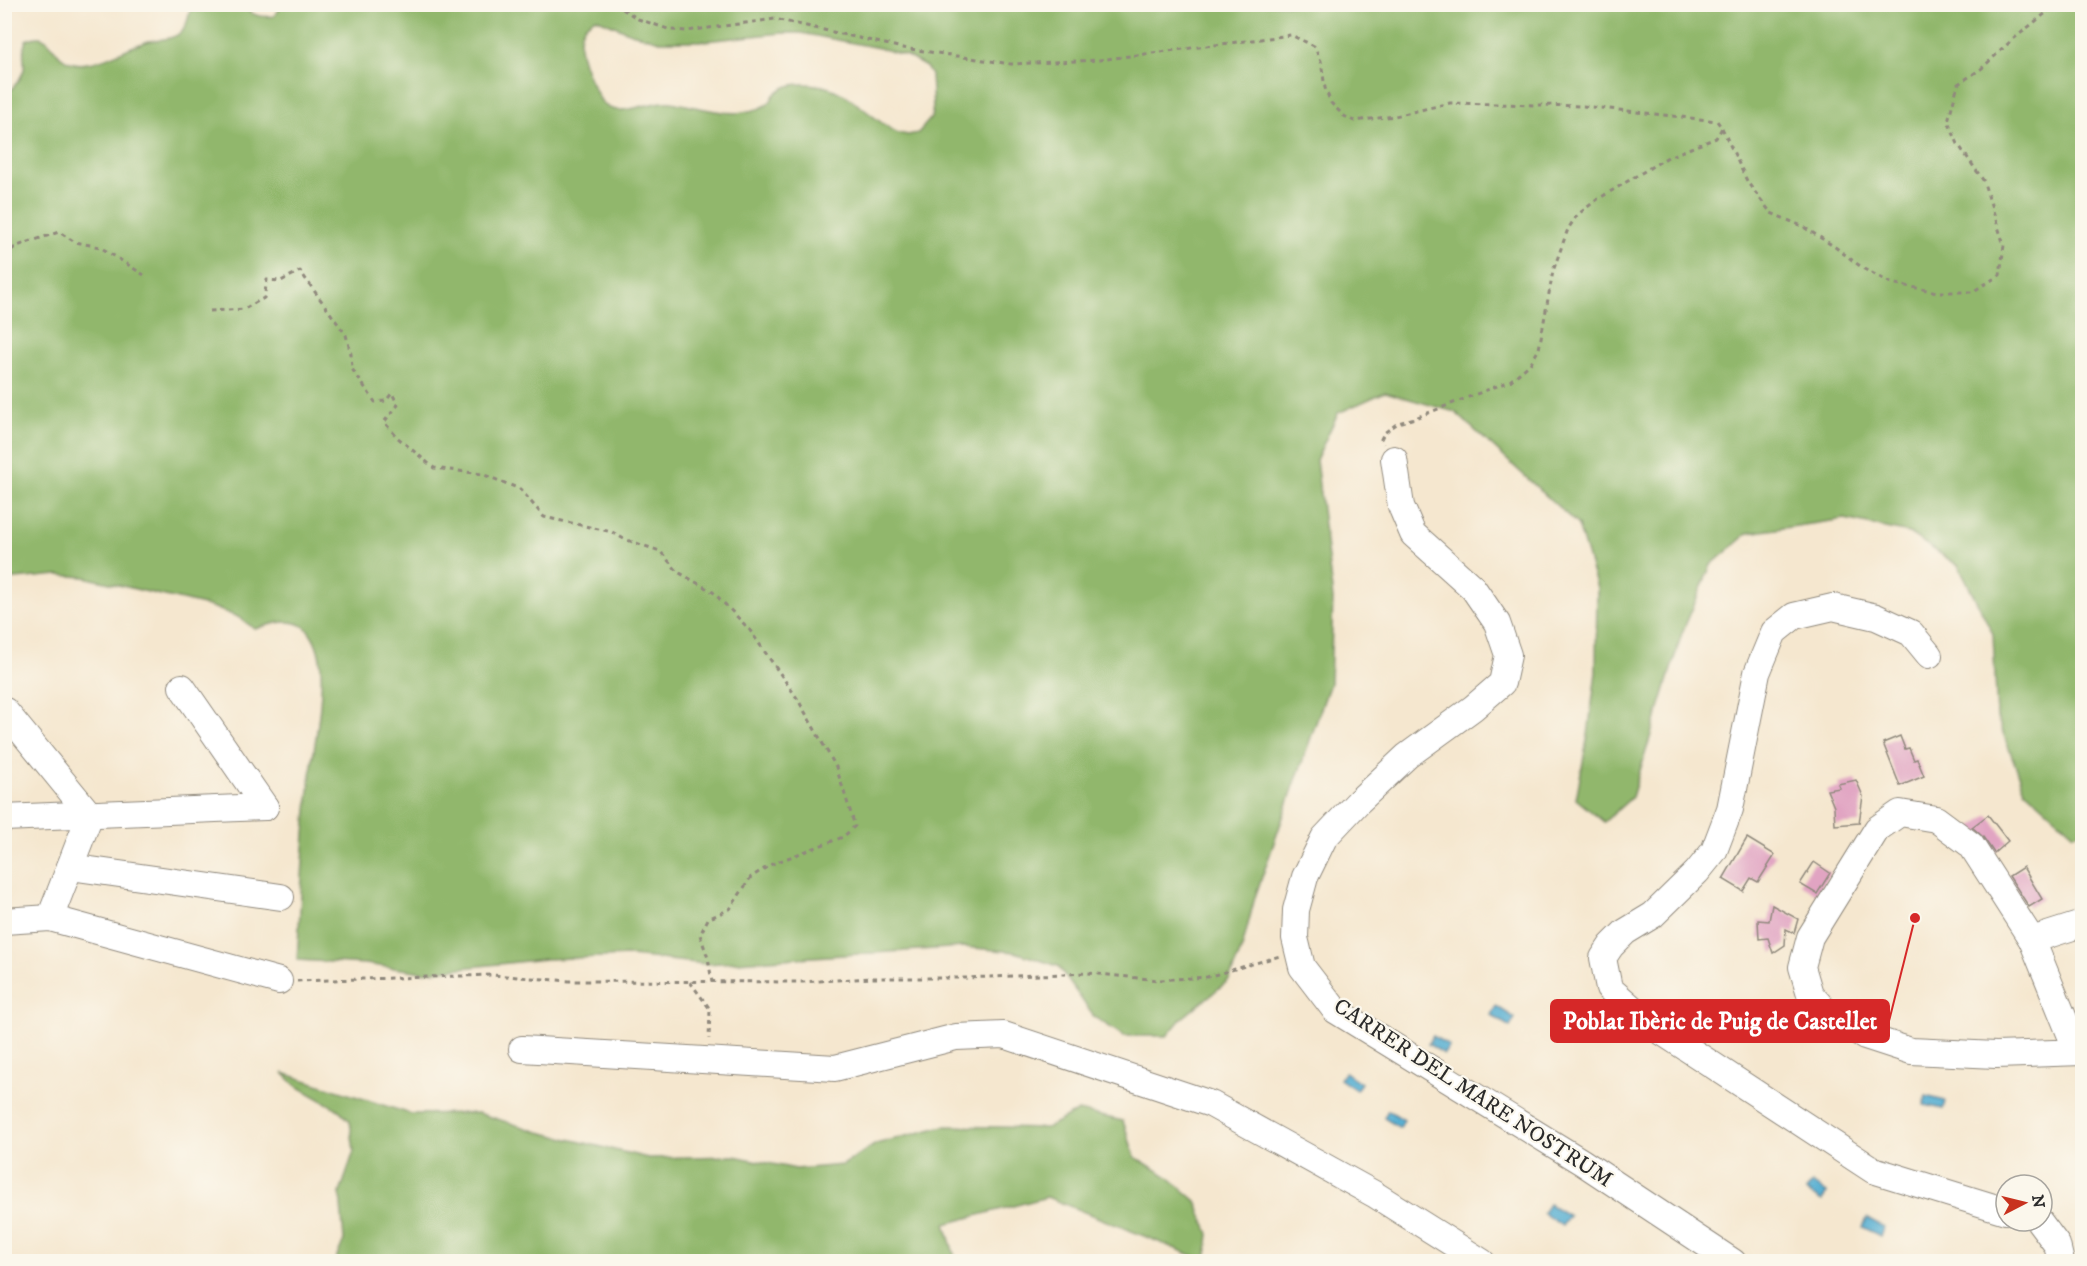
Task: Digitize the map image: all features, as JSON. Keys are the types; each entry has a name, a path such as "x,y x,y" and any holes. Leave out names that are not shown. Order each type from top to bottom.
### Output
{"street":[{"name":"CARRER DEL MARE NOSTRUM","path":"1394,459 1401,506 1413,534 1473,588 1497,623 1508,655 1502,683 1473,708 1407,756 1324,838 1305,877 1296,910 1295,938 1302,967 1335,1010 1582,1162 1733,1262"},
{"path":"1929,655 1911,633 1876,617 1833,607 1794,616 1774,632 1757,673 1730,809 1714,851 1697,873 1653,915 1625,932 1611,945 1603,958 1609,988 1650,1024 1873,1170 1994,1207"},
{"path":"4,818 264,807 182,687"},
{"path":"5,711 90,815"},
{"path":"1900,813 1936,819 1971,845 2032,940 2080,1052 1996,1055 1911,1051 1865,1036 1828,1014 1810,994 1802,967 1810,937 1877,829 1900,813"},
{"path":"50,918 90,815"},
{"path":"70,867 281,897"},
{"path":"4,921 50,918 279,981"},
{"path":"2032,940 2082,924"},
{"path":"522,1049 835,1068 956,1037 1004,1035 1211,1104 1374,1194 1482,1262"},
{"path":"2048,1233 2057,1245 2061,1262"}],"path":[{"path":"615,4 638,20 671,30 687,31 775,19 903,48 1011,64 1099,60 1291,35 1314,46 1321,61 1324,88 1331,104 1344,116 1354,121 1386,118 1450,103 1583,106 1717,121 1748,183 1771,213 1802,226 1864,269 1891,283 1937,292 1972,292 2000,275 2004,245 1983,180 1958,144 1948,121 1958,84 1981,69 2057,4"},
{"path":"1394,459 1381,439 1388,429 1398,423 1510,381 1530,364 1539,349 1553,271 1571,222 1577,215 1668,157 1716,138 1722,128"},
{"path":"4,255 17,246 59,232 75,242 100,247 144,275"},
{"path":"210,311 244,309 264,298 267,280 281,281 300,271 346,335 352,369 375,402 386,401 392,393 398,405 384,422 434,468 482,474 520,489 544,517 612,532 624,539 660,551 678,572 713,592 749,629 797,698 836,767 855,826 843,837 772,864 751,877 730,909 708,919 700,935 708,958 712,982"},
{"path":"307,981 493,975 569,981 712,982 965,978 1088,973 1159,980 1208,977 1298,950"},
{"path":"690,982 710,1009 708,1060"}],"green space":[{"path":"192,4 241,5 252,13 264,17 274,16 280,4 2082,5 2082,831 2074,834 2025,790 1997,717 1993,634 1959,566 1909,533 1845,519 1748,533 1711,565 1682,633 1632,797 1604,822 1576,799 1588,735 1596,672 1597,588 1578,525 1455,412 1385,392 1338,413 1316,460 1333,599 1330,683 1255,897 1242,948 1229,980 1181,1019 1167,1036 1124,1036 1094,1017 1058,966 1015,952 964,947 706,964 631,956 546,959 423,972 365,964 297,960 306,826 321,682 319,653 307,629 302,625 289,622 275,623 255,629 238,617 212,607 84,577 58,575 5,580 5,96 23,73 26,40 35,37 47,40 63,59 72,63 95,62 141,43 176,36 185,28","holes":["596,18 631,33 660,41 705,41 801,33 879,48 907,56 926,67 931,75 933,107 931,118 918,133 908,135 898,133 839,92 805,84 783,88 767,105 736,113 671,102 619,110 611,109 601,101 587,72 580,47 581,33 585,26"]},
{"path":"283,1073 411,1114 478,1113 539,1132 648,1158 734,1156 796,1169 843,1165 876,1144 944,1126 1046,1128 1078,1111 1123,1121 1135,1157 1167,1176 1196,1201 1209,1234 1206,1261 1047,1197 945,1224 956,1261 335,1261 344,1240 340,1193 354,1151 350,1121 339,1110 295,1085"}],"water":[{"path":"1496,1006 1515,1018 1510,1027 1491,1015"},
{"path":"1433,1036 1449,1046 1444,1054 1428,1044"},
{"path":"1345,1072 1361,1083 1356,1090 1340,1079"},
{"path":"1926,1096 1945,1101 1943,1109 1924,1105"},
{"path":"1388,1110 1404,1120 1400,1128 1384,1118"},
{"path":"1812,1183 1827,1193 1822,1201 1806,1191"},
{"path":"1549,1204 1569,1216 1562,1226 1543,1213"},
{"path":"1867,1218 1884,1227 1880,1236 1863,1227"}],"building":[{"path":"1900,736 1905,749 1909,748 1914,760 1917,759 1924,776 1900,786 1883,743"},
{"path":"1856,780 1863,796 1859,823 1835,825 1834,807 1827,790 1840,788 1838,784"},
{"path":"1988,815 2008,841 1994,853 1983,837 1972,827"},
{"path":"1747,838 1775,855 1758,882 1751,878 1743,891 1723,879"},
{"path":"1814,862 1830,873 1817,894 1800,884"},
{"path":"2023,867 2042,899 2029,907 2009,876"},
{"path":"1772,905 1798,919 1794,933 1786,929 1785,945 1773,953 1768,938 1759,939 1758,920 1769,921"}],"place":[{"name":"Poblat Ibèric de Puig de Castellet","path":"1915,918"}]}
